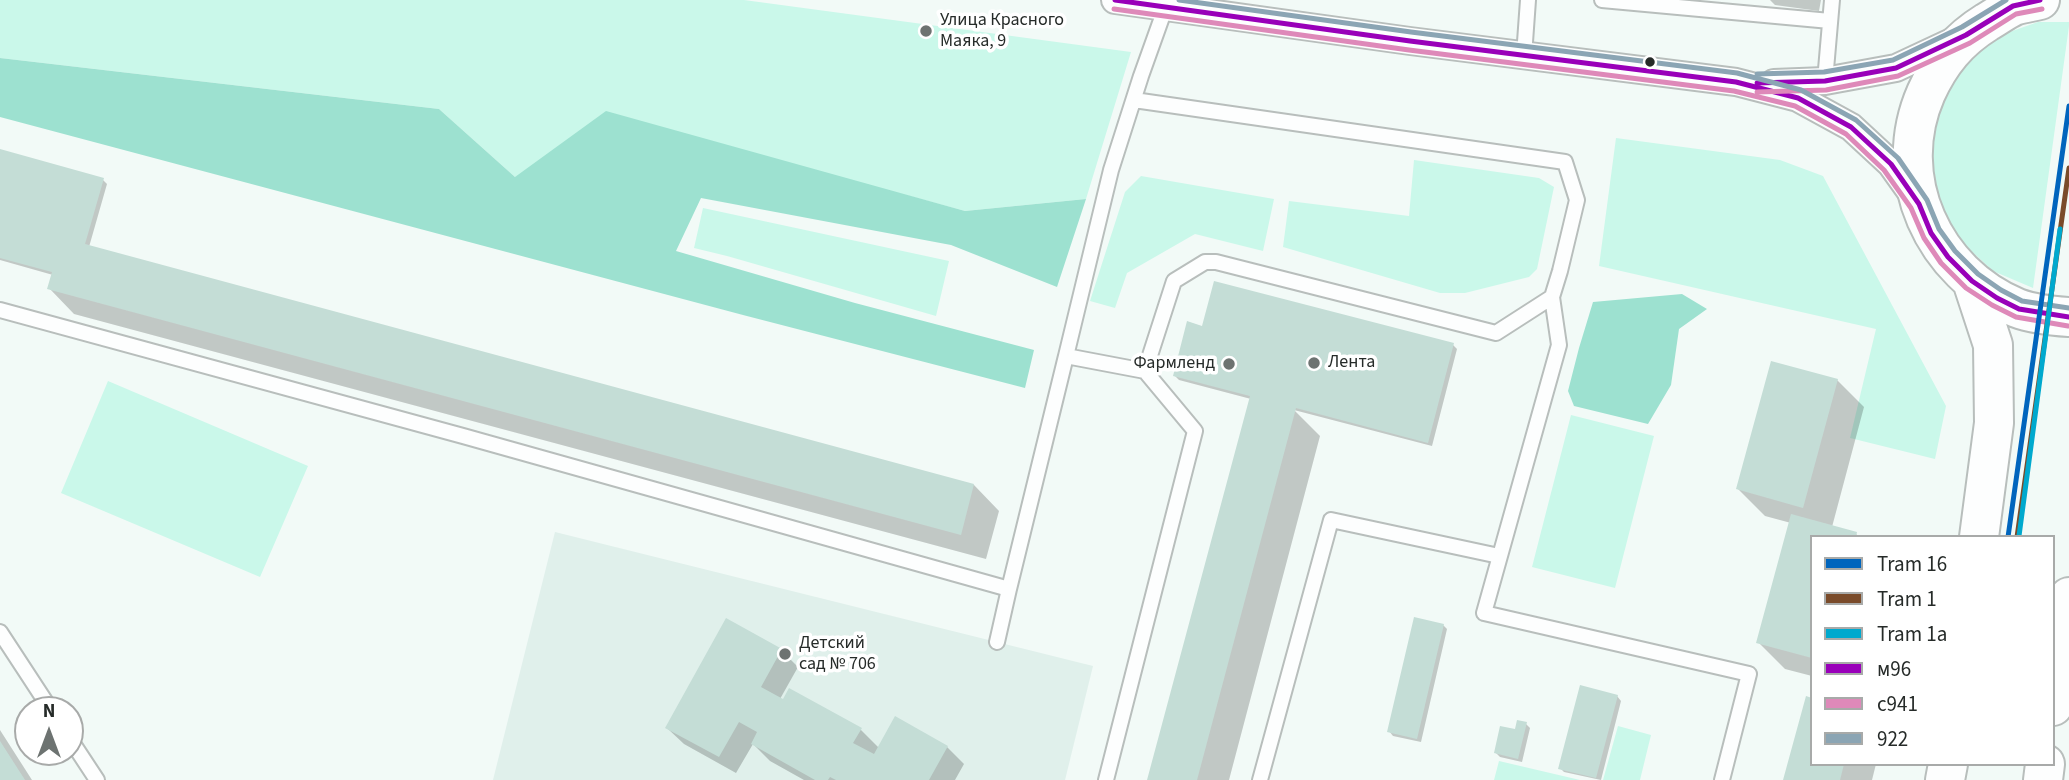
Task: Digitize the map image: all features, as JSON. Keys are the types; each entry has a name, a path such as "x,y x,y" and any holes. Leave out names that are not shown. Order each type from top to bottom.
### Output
{"main road":[{"path":"2024,2 1966,35 1936,70 1917,112 1912,158 1919,204 1931,233 1948,257 1972,281 2019,309 2069,317"},
{"path":"1972,281 1993,345 1994,423 1979,535"},
{"path":"2055,692 2069,597"}],"street":[{"path":"1115,0 1735,82 1825,81 1896,68 1966,35"},
{"path":"1735,82 1798,98 1851,127 1891,164 1919,204"}],"lane":[{"path":"1524,56 1528,0"},
{"path":"1602,0 1830,22"},
{"path":"1825,81 1832,0"},
{"path":"997,642 1111,170 1167,6"},
{"path":"1134,100 1565,162 1577,200 1552,297 1559,345 1484,613 1749,674 1722,780"},
{"path":"1145,370 1174,281 1205,262 1216,262 1496,333 1552,297"},
{"path":"0,310 476,439 1009,589"},
{"path":"1066,356 1145,370 1195,431 1106,780"},
{"path":"1261,780 1331,520 1499,556"},
{"path":"0,632 42,696"},
{"path":"84,760 97,780"}],"shaded area":[{"name":"Детский сад № 706","path":"555,532 1093,666 1065,780 493,780"}],"green space":[{"path":"0,0 744,0 1131,52 1086,199 965,211 835,176 515,177 439,109 0,58"},
{"path":"2038,22 2069,22 2069,26 2033,288 1993,271 1944,226 1927,175 1932,130 1949,82 1972,56 1998,36"},
{"path":"0,58 439,109 515,177 606,111 965,211 1086,199 1057,287 951,245 701,198 676,251 855,303 1034,350 1025,388 0,117"},
{"path":"1616,138 1780,160 1823,176 1946,406 1935,459 1850,438 1876,329 1599,266"},
{"path":"1414,160 1539,178 1554,187 1537,269 1529,277 1465,293 1440,293 1283,247 1289,201 1409,216"},
{"path":"1141,176 1274,199 1263,251 1195,234 1127,273 1115,308 1090,301 1125,192"},
{"path":"703,208 949,261 936,316 694,248"},
{"path":"1682,294 1707,309 1679,329 1671,385 1648,424 1574,406 1568,391 1593,302"},
{"path":"108,381 308,466 260,577 61,493"},
{"path":"1571,415 1654,436 1615,588 1532,567"},
{"path":"1618,726 1651,735 1640,780 1603,780"},
{"path":"1499,761 1580,780 1494,780"}],"building":[{"path":"0,149 104,178 85,244 974,484 961,535 47,289 52,272 0,258"},
{"path":"1214,281 1454,343 1428,443 1296,408 1197,780 1147,780 1250,396 1173,376 1187,321 1202,326"},
{"path":"1771,361 1838,379 1803,508 1736,489"},
{"path":"1791,514 1857,532 1856,535 1810,535 1810,657 1756,643"},
{"path":"1414,617 1444,624 1417,739 1387,732"},
{"path":"726,618 782,649 761,687 783,699 789,688 862,728 853,743 874,754 895,716 948,746 929,780 836,780 830,777 828,780 815,780 751,744 757,732 739,722 719,757 665,728"},
{"path":"1580,685 1618,695 1596,778 1558,769"},
{"path":"1806,696 1810,697 1810,766 1844,766 1840,780 1783,780"},
{"path":"1517,720 1527,722 1518,759 1494,753 1500,726 1515,729"},
{"path":"0,741 25,780 0,780"}],"tram line":[{"name":"16","path":"2008,535 2069,106"},
{"name":"1","path":"2017,535 2069,168"},
{"name":"1а","path":"2019,535 2060,229"}],"transit line":[{"name":"м96","path":"1115,0 1736,82 1798,98 1851,127 1891,164 1919,204 1931,233 1948,257 1972,281 2019,309 2069,317"},
{"name":"922","path":"1179,0 1737,73 1801,90 1856,120 1898,158 1927,200 1939,229 1955,251 1978,274 2022,301 2069,308"},
{"name":"922","path":"1757,74 1824,72 1893,60 1962,27 2006,0"},
{"name":"м96","path":"1757,83 1825,81 1896,68 1966,35 2013,6 2040,0"},
{"name":"с941","path":"1114,9 1734,91 1795,106 1846,134 1884,170 1911,208 1924,238 1941,263 1966,288 2016,317 2068,326"},
{"name":"с941","path":"1757,92 1826,90 1898,76 1970,43 2016,14 2042,9"}],"place":[{"name":"Улица Красного Маяка, 9","path":"926,31"},
{"name":"Лента","path":"1314,363"},
{"name":"Фармленд","path":"1229,364"},
{"name":"Детский сад № 706","path":"785,654"}]}
